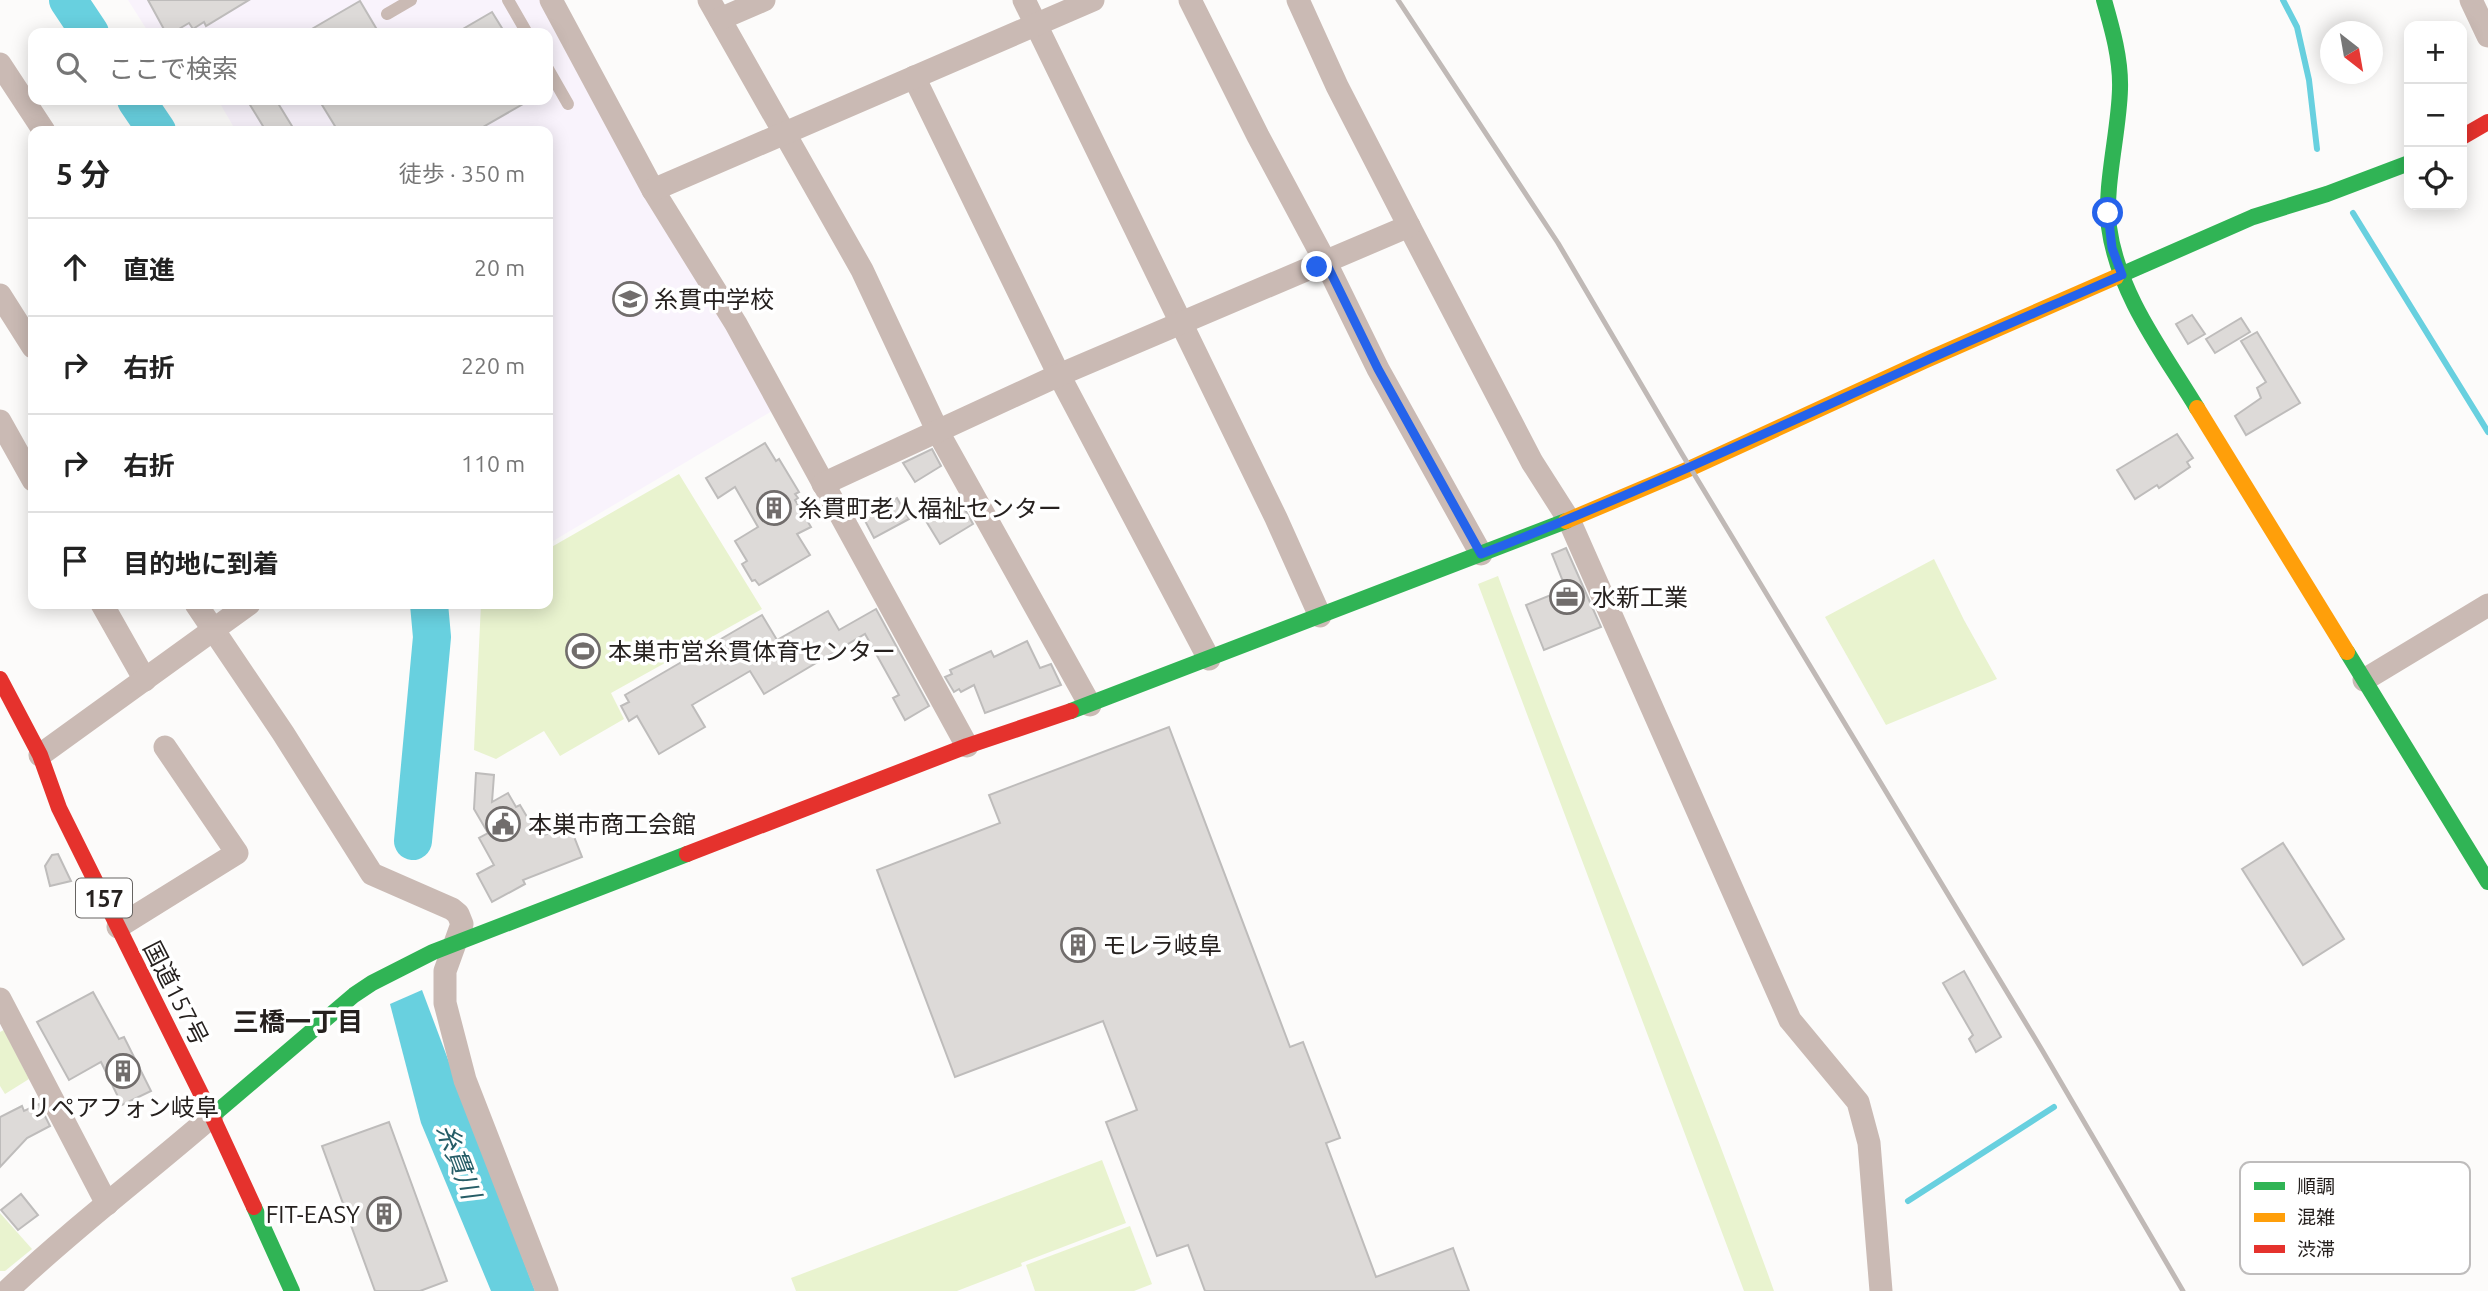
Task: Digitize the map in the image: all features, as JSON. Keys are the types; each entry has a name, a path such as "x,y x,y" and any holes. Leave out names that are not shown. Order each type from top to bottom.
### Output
{"main road":[{"path":"2104,0 2114,37 2120,87 2108,213 2109,231 2112,248 2134,304 2488,882"},
{"path":"2467,134 2488,122"},
{"path":"212,1116 354,995 433,952 967,746 1090,705 1569,520 2253,217 2327,194 2404,165"},
{"name":"国道157号","path":"0,679 40,755 59,808 212,1116 292,1291"}],"street":[{"path":"551,0 653,190 736,324 967,746"},
{"path":"764,0 715,10 782,133 862,270 938,432 1090,705"},
{"path":"1024,0 1276,518 1320,617"},
{"path":"653,190 1093,0"},
{"path":"1190,0 1378,369 1481,554"},
{"path":"1298,0 1337,86 1409,226 1532,462 1569,520 1790,1020 1858,1102 1870,1143 1881,1291"},
{"path":"2471,0 2488,36"},
{"path":"0,64 41,126"},
{"path":"914,77 1059,375 1209,659"},
{"path":"823,484 1059,375 1409,226"},
{"path":"0,295 28,339"},
{"path":"0,421 28,471"},
{"path":"2364,680 2488,605"},
{"path":"105,609 145,680"},
{"path":"199,609 283,733 372,874 453,909 458,914 462,924 445,971 445,1003 465,1080 547,1291"},
{"path":"40,755 242,609"},
{"path":"118,927 237,853 165,747"},
{"path":"0,999 107,1204"},
{"path":"7,1291 41,1258 212,1116"}],"lane":[{"path":"387,14 411,0"},
{"path":"508,0 524,28"},
{"path":"553,78 568,104"}],"shaded area":[{"name":"糸貫中学校","path":"128,0 546,0 777,408 553,541 553,126 233,126 221,105 553,105 553,28 146,28"}],"green space":[{"name":"本巣市営糸貫体育センター","path":"679,474 762,609 611,693 624,719 560,756 544,731 496,759 474,750 481,609 553,609 553,546"},
{"path":"1934,559 1997,679 1886,725 1825,617"},
{"path":"1498,576 1707,1111 1774,1291 1744,1291 1478,584"},
{"path":"4,1030 29,1079 5,1094 0,1086 0,1032"},
{"path":"1102,1160 1126,1223 957,1291 796,1291 791,1278"},
{"path":"0,1213 32,1249 5,1271 0,1271"},
{"path":"1130,1226 1152,1284 1134,1291 1035,1291 1026,1265"}],"water":[{"path":"422,990 535,1291 491,1291 421,1123 390,1004"}],"building":[{"path":"148,0 249,0 206,26 204,22 195,28 189,23 180,28 163,28"},
{"path":"360,1 376,28 314,28"},
{"path":"492,12 502,28 465,28"},
{"path":"250,105 279,105 292,126 263,126"},
{"path":"322,105 521,105 485,126 335,126"},
{"path":"2192,315 2205,334 2188,344 2176,324"},
{"path":"2241,318 2250,332 2215,353 2206,339"},
{"path":"2257,332 2300,403 2246,435 2235,416 2261,398 2257,388 2266,382 2241,341"},
{"path":"2177,434 2193,458 2187,462 2190,467 2159,488 2157,485 2135,499 2117,470"},
{"name":"糸貫町老人福祉センター","path":"765,443 776,461 779,459 799,492 795,494 798,498 795,500 811,527 797,534 810,555 759,585 755,580 752,581 742,564 747,561 735,541 758,527 735,487 718,498 706,478"},
{"path":"932,449 941,466 915,482 903,463"},
{"path":"897,498 909,519 874,538 863,517"},
{"path":"959,499 973,524 940,544 923,516 945,503 947,506"},
{"name":"水新工業","path":"1566,548 1601,627 1544,650 1526,605 1566,589 1552,554"},
{"path":"876,609 929,706 905,720 893,698 899,695 865,634 764,694 750,671 692,705 705,727 659,754 637,716 629,721 621,706 629,702 625,695 762,615 777,640 828,611 839,630"},
{"path":"1027,641 1040,668 1051,664 1061,685 985,713 974,685 961,692 959,689 954,692 945,677 952,674 950,670 991,651 994,657"},
{"name":"モレラ岐阜","path":"1169,727 1290,1047 1303,1042 1340,1138 1326,1143 1376,1277 1453,1248 1469,1291 1205,1291 1188,1245 1157,1256 1106,1122 1137,1110 1103,1021 955,1077 877,870 1000,823 989,795"},
{"path":"476,773 494,775 492,802 508,793 516,807 520,805 539,837 560,829 562,832 571,829 582,857 523,880 525,884 492,902 477,874 494,865 479,838 488,833 474,809"},
{"path":"2283,843 2344,939 2303,965 2242,869"},
{"path":"58,854 71,881 50,886 45,866 52,855"},
{"path":"1964,971 2001,1037 1976,1052 1969,1039 1973,1035 1943,983"},
{"path":"93,992 119,1039 124,1037 151,1091 122,1105 101,1062 69,1080 37,1022"},
{"path":"39,1104 50,1126 27,1138 0,1167 0,1117 22,1106 24,1111"},
{"name":"FIT-EASY","path":"389,1122 447,1281 420,1291 375,1291 322,1146"},
{"path":"21,1194 38,1215 18,1230 1,1210"}],"waterway":[{"name":"糸貫川","path":"68,0 87,28"},
{"path":"2283,0 2297,27 2309,80 2317,149"},
{"name":"糸貫川","path":"139,105 154,126"},
{"path":"2353,213 2488,432"},
{"name":"糸貫川","path":"413,841 432,637 429,609"},
{"path":"1908,1201 2054,1107"}],"railway":[{"path":"1398,0 1558,243 1682,454 2042,1050 2183,1291"}],"traffic: fast":[{"path":"2104,0 2120,78 2108,194 2109,227 2114,252 2122,276 2144,322 2197,408"},
{"path":"2116,277 2253,217 2327,194 2404,165"},
{"path":"1071,711 1566,521"},
{"path":"2347,652 2488,882"},
{"path":"212,1116 354,995 372,983 433,952 687,854"},
{"path":"254,1207 292,1291"}],"traffic: slow":[{"path":"1566,521 1691,468 2116,277"},
{"path":"2197,408 2347,652"}],"traffic: jam":[{"path":"2467,134 2488,122"},
{"path":"0,679 40,755 59,808 212,1116 254,1207"},
{"path":"687,854 967,746 1071,711"}],"place":[{"name":"糸貫中学校","path":"630,299"},
{"name":"糸貫町老人福祉センター","path":"774,508"},
{"name":"水新工業","path":"1567,597"},
{"name":"本巣市営糸貫体育センター","path":"583,651"},
{"name":"本巣市商工会館","path":"503,824"},
{"name":"モレラ岐阜","path":"1078,945"},
{"name":"リペアフォン岐阜","path":"123,1071"},
{"name":"FIT-EASY","path":"384,1214"}],"district":[{"name":"三橋一丁目","path":"298,1021"}],"route":[{"path":"1317,267 1326,263 1378,369 1481,554 1691,468 1924,361 2122,275 2112,248 2108,213"}]}
